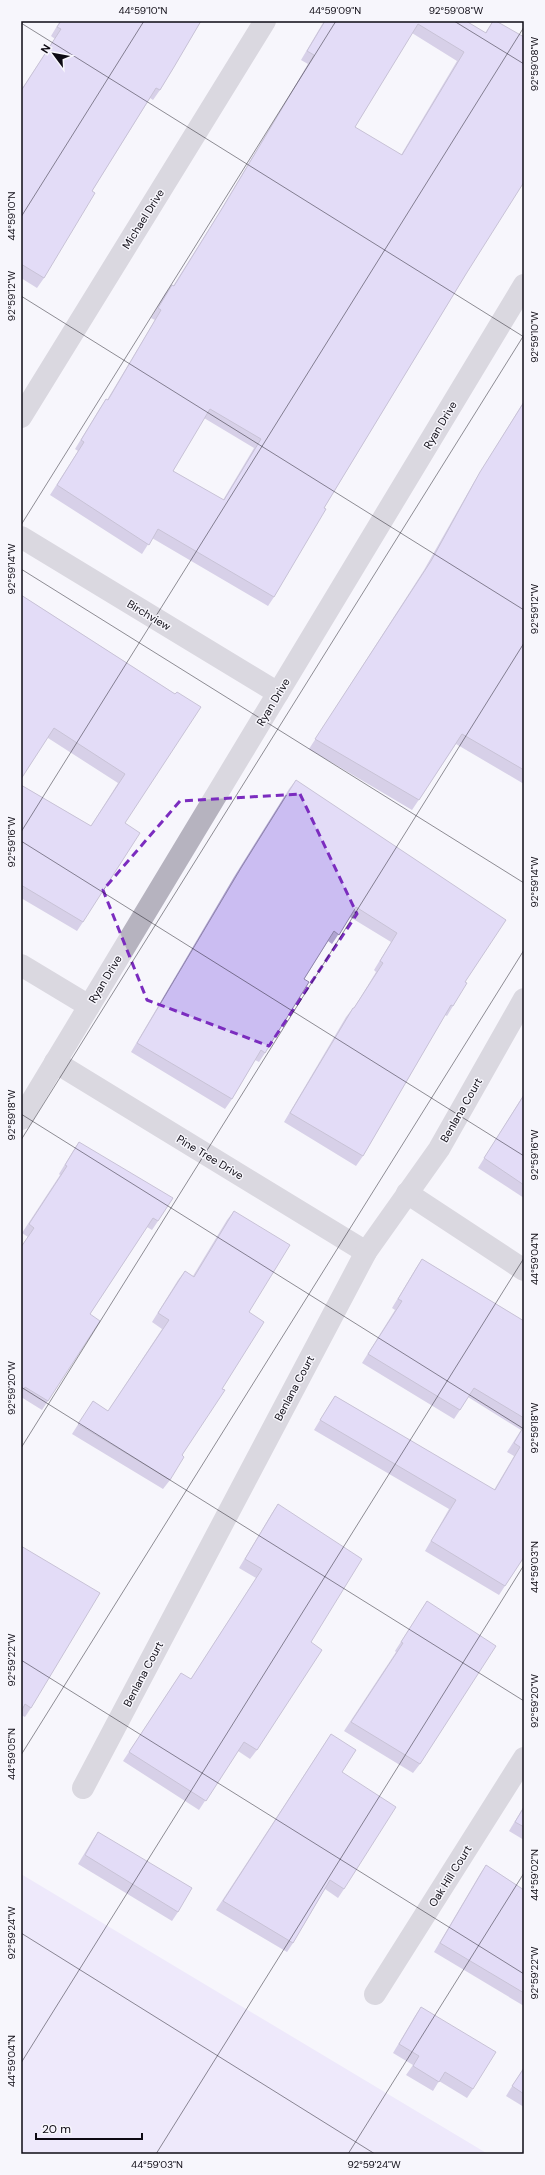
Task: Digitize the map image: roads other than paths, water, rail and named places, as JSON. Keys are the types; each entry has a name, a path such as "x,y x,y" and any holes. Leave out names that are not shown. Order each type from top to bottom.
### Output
{"street":[{"name":"Michael Drive","path":"21,418 265,21"},
{"name":"Ryan Drive","path":"21,1118 524,285"},
{"name":"Birchview","path":"21,537 278,693"},
{"path":"21,965 89,1006"},
{"name":"Benlana Court","path":"83,1788 366,1252 439,1149 524,999"},
{"name":"Pine Tree Drive","path":"55,1062 366,1252"},
{"path":"407,1194 524,1270"},
{"name":"Oak Hill Court","path":"375,1994 524,1758"}]}
